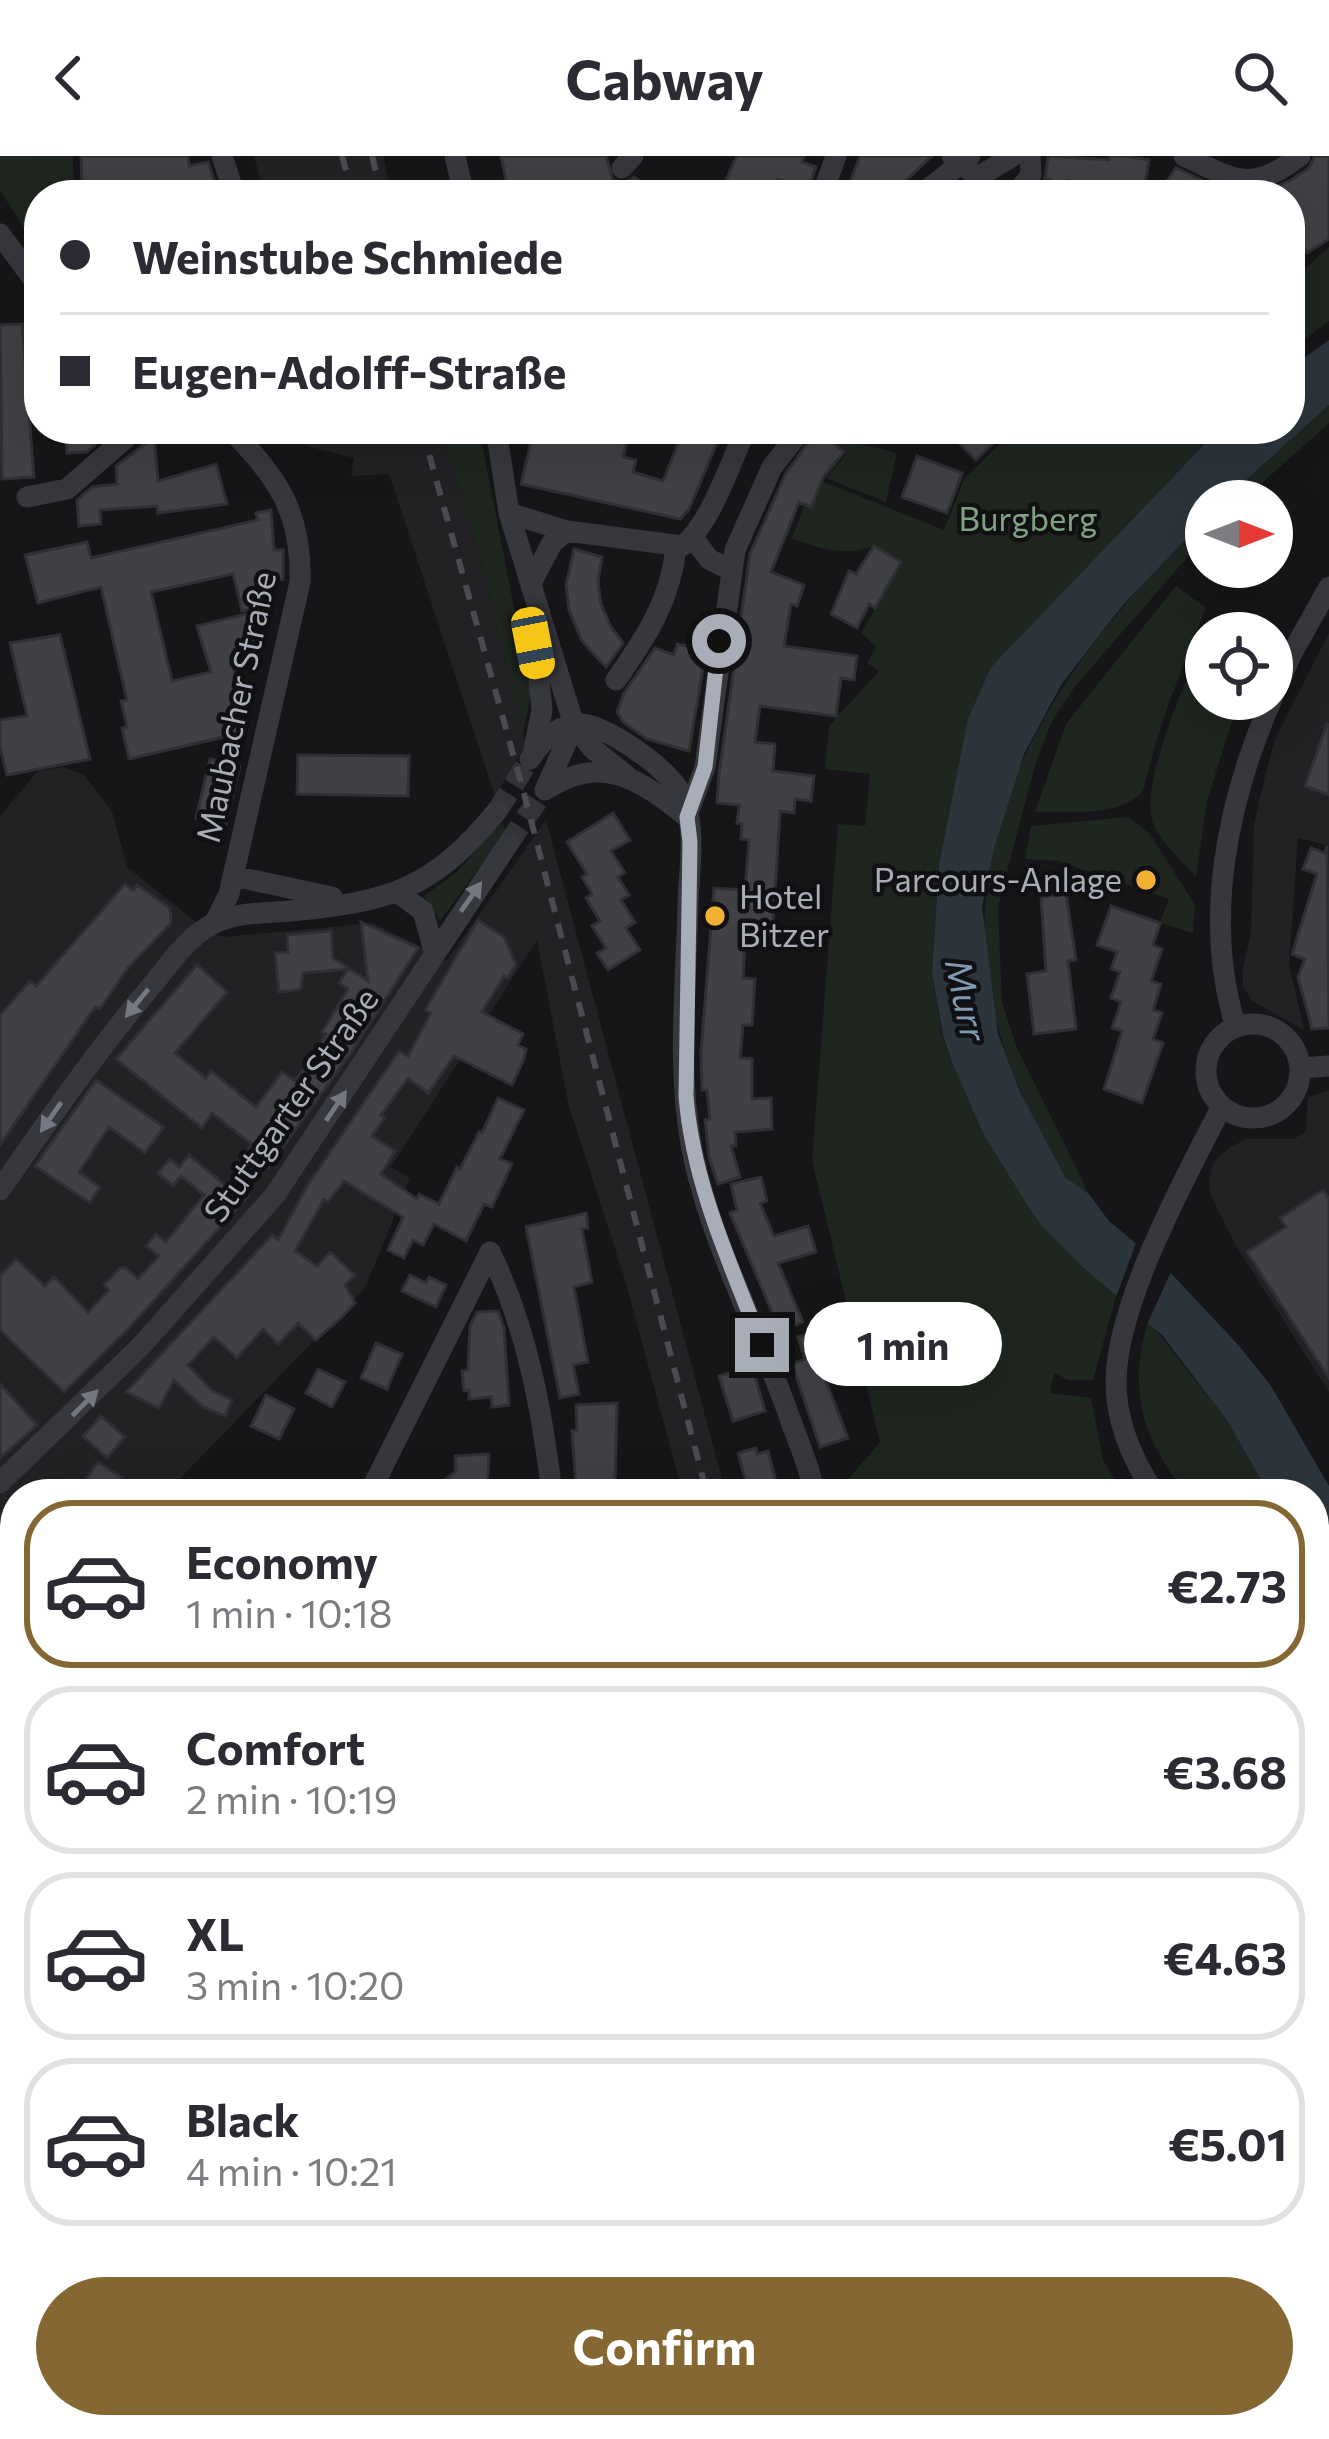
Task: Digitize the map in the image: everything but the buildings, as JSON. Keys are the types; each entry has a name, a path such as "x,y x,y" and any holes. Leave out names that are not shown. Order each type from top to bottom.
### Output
{"street":[{"path":"938,180 961,158 980,177 1013,156"},
{"path":"1184,156 1236,180"},
{"path":"1264,180 1300,156"},
{"path":"0,234 24,267"},
{"path":"27,497 67,489 119,444"},
{"name":"Maubacher Straße","path":"215,922 233,876 292,623 301,550 284,494 244,444"},
{"path":"498,444 508,513 574,724 592,748 687,817"},
{"path":"616,680 653,626 684,542 738,444"},
{"path":"687,817 705,767 730,570 772,467 790,444"},
{"path":"508,513 567,531 684,542 730,570"},
{"path":"567,531 552,543 532,589 542,710 530,759 548,735 587,724 610,734 680,791 690,842 685,1043 692,1147 706,1203 811,1479"},
{"path":"1293,651 1329,587"},
{"path":"1236,1027 1227,999 1220,931 1227,848 1247,762 1264,720"},
{"path":"574,724 542,794 565,777 594,771 627,776"},
{"path":"0,1190 90,1061 196,935 215,922 398,893 434,874 497,811"},
{"name":"Stuttgarter Straße","path":"5,1479 101,1388 238,1241 327,1119 508,844"},
{"name":"Maubacher Straße","path":"233,876 363,902"},
{"path":"398,893 423,911 434,951"},
{"path":"1252,1024 1279,1031 1302,1068 1291,1100 1276,1113 1249,1119 1221,1108 1208,1086 1208,1056 1215,1042 1236,1027 1252,1024"},
{"path":"1302,1068 1329,1066"},
{"path":"1148,1479 1123,1428 1116,1386 1123,1335 1161,1234 1221,1108"},
{"path":"376,1479 490,1252 508,1289 533,1375 550,1479"}],"shaded area":[{"path":"254,156 383,156 389,180 261,180"},
{"path":"446,444 526,745 495,796 389,474 351,476 354,458 302,445"},
{"path":"1329,633 1329,846 1298,838 1289,964 1304,1030 1252,1001 1243,986 1251,932 1254,824 1275,739 1285,720 1293,720 1293,704"},
{"path":"62,767 83,774 112,811 127,867 210,933 224,937 373,923 447,960 546,820 722,1479 679,1479 625,1280 568,1103 537,940 391,1167 410,1178 365,1288 180,1479 0,1479 0,816 38,771"},
{"path":"1329,1090 1329,1392 1235,1244 1209,1182 1213,1163 1230,1147 1247,1139 1294,1139 1306,1131 1308,1097"}],"green space":[{"path":"0,156 73,156 74,180 24,180 24,229 0,190"},
{"path":"1329,247 1329,321 1305,339 1305,268"},
{"path":"1329,405 1329,423 1265,480 1246,480 1286,444 1305,444 1305,427"},
{"path":"446,444 482,444 531,694 523,733"},
{"path":"838,444 897,453 886,502 826,478 847,453"},
{"name":"Burgberg","path":"1000,444 1205,444 991,667 939,865 932,973 942,1034 952,1062 984,1133 1041,1225 1116,1296 1093,1380 1068,1380 1054,1373 1050,1393 1091,1398 1103,1460 1114,1479 849,1479 880,1442 812,1160 838,824 865,826 870,774 825,769 829,726 879,671 867,663 876,647 861,633 901,563 873,546 832,550 792,538 805,504 812,506 822,481 944,530 964,479"},
{"path":"1185,540 1185,560 1076,685 1052,721 1036,762 998,906 1002,1002 1017,1048 1089,1194 1060,1170 1013,1073 990,991 985,913 995,839 1019,768 1054,701 1150,576"},
{"path":"1176,586 1206,608 1204,612 1185,612 1185,663 1143,791 1133,800 1107,809 1035,812 1066,724"},
{"path":"1185,684 1185,720 1232,720 1207,801 1196,877 1158,832 1151,816 1154,775"},
{"name":"Parcours-Anlage","path":"1128,817 1150,834 1195,905 1193,933 1160,923 1169,899 1058,861 1025,859 1031,826"},
{"path":"502,822 506,831 440,921 424,896 457,872"},
{"path":"1148,1320 1227,1420 1260,1479 1175,1479 1158,1452 1143,1412 1139,1392"}],"water":[{"path":"1329,340 1329,405 1305,427 1305,357"},
{"name":"Murr","path":"1205,444 1286,444 1246,480 1185,480 1185,540 1122,606 1061,685 1024,754 994,848 982,907 998,1034 1020,1092 1065,1177 1170,1272 1240,1347 1271,1386 1325,1479 1260,1479 1227,1420 1162,1335 1041,1225 983,1133 952,1062 932,973 939,865 968,719 991,667"}],"pier":[{"path":"1138,1238 1173,1267 1146,1327 1114,1302"}],"tunnel":[{"path":"497,811 530,759"},
{"path":"508,844 540,797"}],"railway":[{"path":"342,156 349,180"},
{"path":"372,156 378,180"},
{"path":"426,444 522,786 703,1479"}],"place":[{"name":"Parcours-Anlage","path":"1146,880"},
{"name":"Hotel Bitzer","path":"715,916"}],"route":[{"path":"719,641 705,767 687,817 686,1096 706,1203 762,1345"}]}
